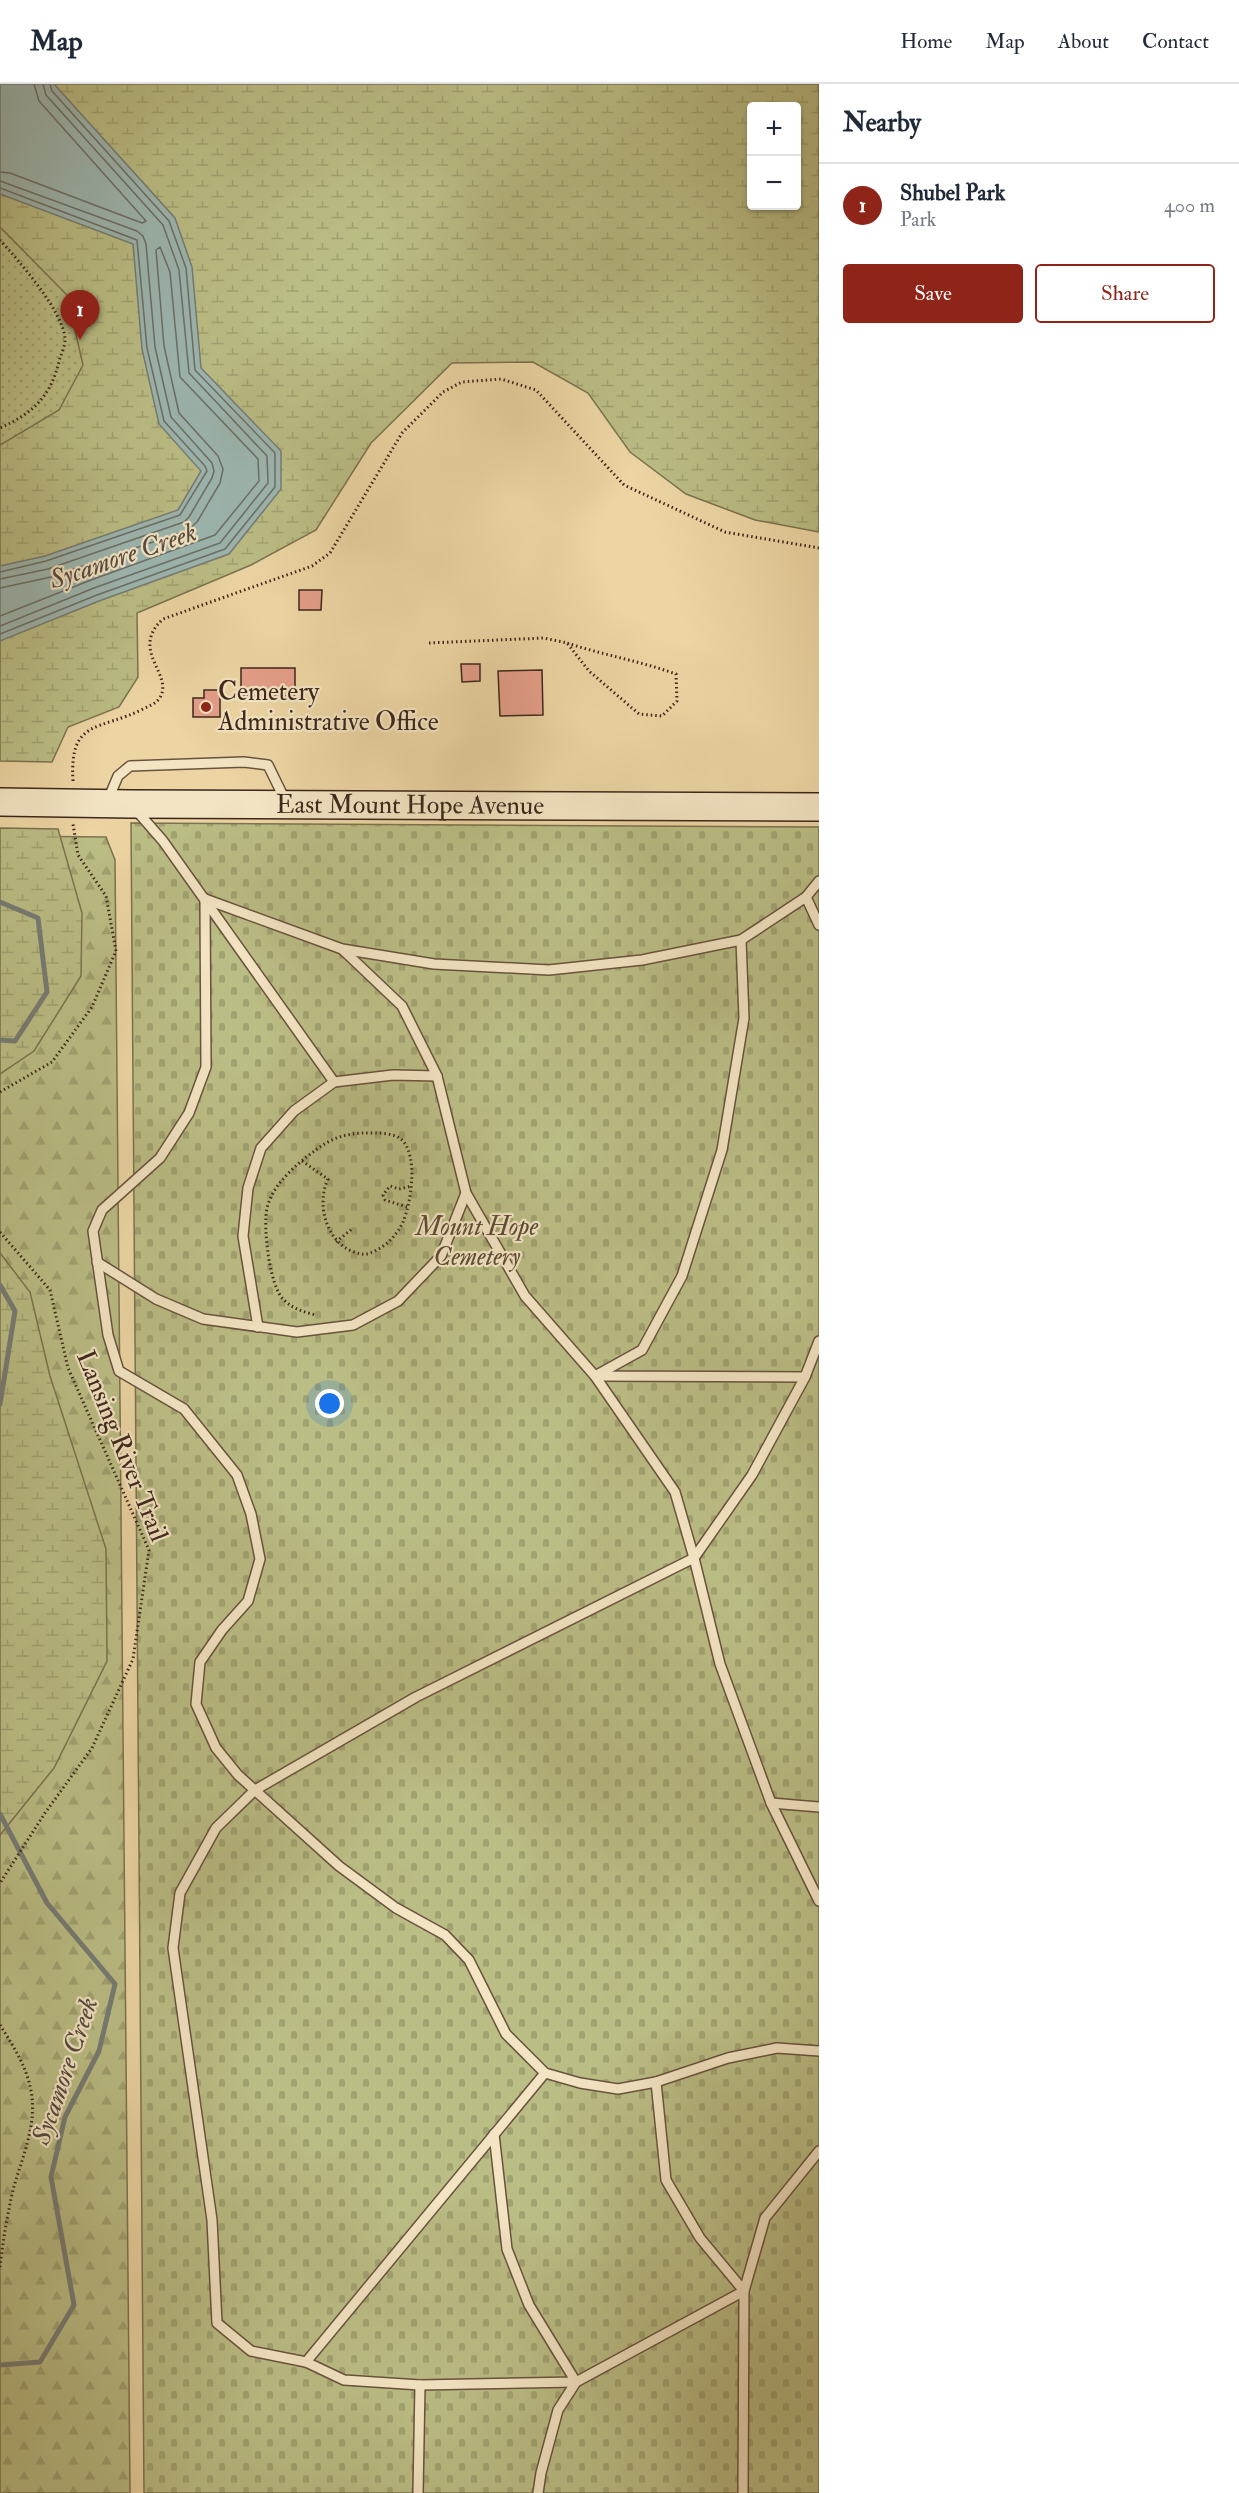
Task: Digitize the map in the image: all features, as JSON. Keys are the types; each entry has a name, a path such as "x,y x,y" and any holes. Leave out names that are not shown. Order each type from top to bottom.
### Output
{"street":[{"name":"East Mount Hope Avenue","path":"0,802 819,807"}],"lane":[{"path":"287,804 268,765 244,762 130,766 118,776 119,804 163,841 333,1082"},
{"path":"204,899 342,949 434,964 549,970 642,960 741,940 806,897 819,881"},
{"path":"806,897 819,926"},
{"path":"204,899 206,1068 189,1113 160,1158 102,1210 93,1231 108,1335 119,1371 184,1409 237,1475 252,1514 260,1559 248,1601 222,1630 200,1662 196,1704 216,1748 238,1775 339,1866 396,1908 445,1935 469,1960 506,2034 545,2073 580,2083 618,2089 656,2082 728,2058 777,2048 819,2051"},
{"path":"595,1376 642,1350 682,1276 722,1150 744,1018 741,940"},
{"path":"342,949 402,1006 437,1077 466,1192 525,1296 595,1376 675,1492 720,1664 771,1803 819,1901"},
{"path":"258,1327 243,1236 248,1188 261,1148 294,1111 333,1082 393,1075 437,1077"},
{"path":"97,1262 156,1299 203,1319 297,1332 352,1325 398,1301 441,1256 466,1192"},
{"path":"744,2291 576,2382 420,2385 344,2380 306,2362 251,2351 217,2323 212,2220 173,1948 180,1893 216,1828 255,1790 416,1697 694,1558 752,1475 805,1377 819,1341"},
{"path":"595,1376 805,1377"},
{"path":"771,1803 819,1807"},
{"path":"306,2362 545,2073"},
{"path":"656,2082 666,2180 700,2238 744,2291"},
{"path":"494,2134 507,2249 529,2305 576,2382"},
{"path":"743,2493 744,2291 765,2218 819,2151"},
{"path":"538,2493 540,2473 558,2410 576,2382"},
{"path":"418,2493 420,2385"}],"path":[{"path":"0,240 26,268 58,316 65,340 56,373 45,397 27,415 0,428"},
{"path":"73,777 74,747 81,737 92,727 128,716 157,701 162,693 162,682 149,648 156,626 164,619 312,566 330,553 402,433 443,392 462,382 501,379 536,390 624,485 644,495 725,532 819,548"},
{"path":"429,643 544,638 567,643 602,654 643,662 675,674 677,701 662,716 639,714 589,671 567,643"},
{"path":"0,1092 52,1062 92,1007 116,951 106,896 78,855 73,821"},
{"path":"302,1161 328,1179 325,1185 323,1210 336,1242 347,1250 363,1255 389,1242 402,1223 412,1186 411,1160 407,1146 400,1138 384,1133 351,1132 326,1143 302,1161 281,1179 267,1208 267,1246 273,1280 282,1299 299,1311 320,1316"},
{"path":"408,1207 385,1200 383,1195 390,1186 399,1189 412,1186"},
{"path":"336,1242 352,1228"},
{"name":"Lansing River Trail","path":"0,1232 50,1290 68,1368 149,1550 133,1659 92,1748 45,1813 0,1883"},
{"path":"0,2025 21,2059 31,2088 31,2117 29,2138 5,2229 0,2268"}],"green space":[{"path":"0,84 819,84 819,532 755,520 686,494 630,452 588,393 533,362 452,363 371,443 316,530 251,565 137,613 138,677 119,707 68,727 52,762 0,761 0,445 59,410 83,365 67,295 0,227"},
{"path":"0,182 153,279 0,598"},
{"name":"Mount Hope Cemetery","path":"131,823 819,827 819,2493 144,2493"},
{"path":"0,828 58,829 82,913 81,976 34,1051 0,1074"},
{"path":"0,836 106,837 115,860 130,2493 0,2493"},
{"path":"0,1253 30,1292 50,1376 106,1549 107,1661 54,1768 0,1835"}],"water":[{"path":"0,84 54,84 175,218 192,267 201,368 281,451 281,489 229,554 99,601 0,641 0,566 45,556 178,510 201,471 159,424 142,349 133,244 0,194"}],"building":[{"path":"299,590 322,590 321,610 299,610"},
{"path":"461,664 480,664 480,681 462,682"},
{"path":"241,668 295,668 295,696 241,696"},
{"path":"542,670 543,715 500,716 498,671"},
{"name":"Cemetery Administrative Office","path":"204,690 220,690 220,717 193,717 193,698 204,698"}],"waterway":[{"name":"Sycamore Creek","path":"0,902 38,918 47,992 15,1041 0,1040"},
{"name":"Sycamore Creek","path":"0,1285 15,1311 0,1404"},
{"name":"Sycamore Creek","path":"0,1814 47,1903 115,1984 99,2051 65,2117 51,2177 74,2305 40,2362 0,2365"}],"place":[{"name":"Shubel Park","path":"80,340"},
{"name":"Cemetery Administrative Office","path":"206,707"}]}
